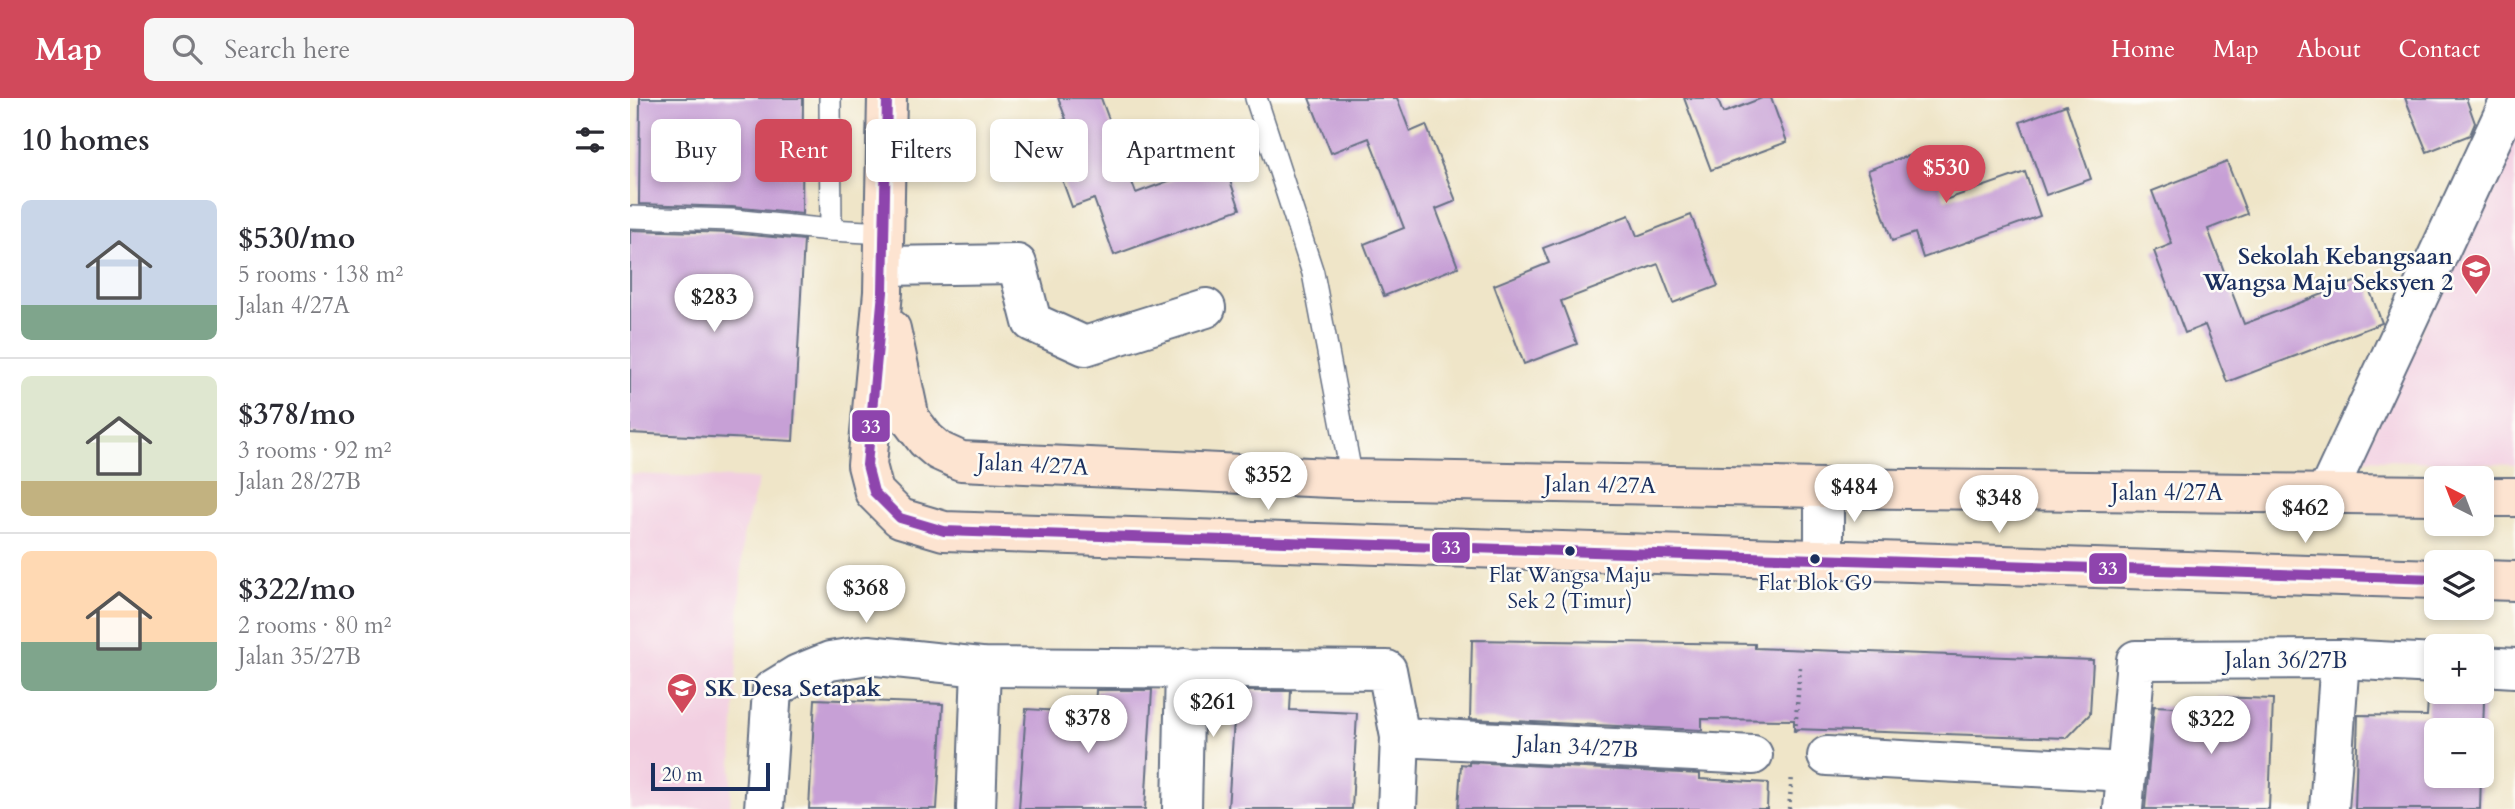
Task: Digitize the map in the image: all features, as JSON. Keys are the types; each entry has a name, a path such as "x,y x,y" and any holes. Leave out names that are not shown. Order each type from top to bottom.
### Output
{"street":[{"name":"Jalan 4/27A","path":"887,98 884,264 867,465 874,492 901,517 944,531 2424,579"},
{"path":"2327,493 2511,98"},
{"name":"Jalan 4/27A","path":"884,264 910,419 926,440 939,451 961,461 1352,479 2424,495"},
{"path":"884,264 1017,264 1032,322 1085,346 1206,308"},
{"path":"1824,488 1824,559"},
{"path":"2494,496 2515,497"},
{"path":"2494,580 2515,581"},
{"path":"764,809 772,690 798,674 830,661 868,655 981,667 1387,670 1400,737 1397,809"},
{"path":"2329,809 2340,659"},
{"name":"Jalan 36/27B","path":"2127,772 2136,660 2340,659 2424,663"},
{"path":"976,809 981,667"},
{"path":"1182,809 1185,667"},
{"path":"2494,667 2515,668"},
{"name":"Jalan 34/27B","path":"1400,737 1753,755"},
{"path":"1827,756 2127,772 2123,809"}],"lane":[{"path":"830,98 831,230"},
{"path":"1256,98 1313,273 1352,479"},
{"path":"630,217 732,220 831,230 884,264"}],"shaded area":[{"name":"Sekolah Kebangsaan Wangsa Maju Seksyen 2","path":"2515,134 2515,465 2361,459"},
{"name":"SK Desa Setapak","path":"630,474 759,479 743,537 730,809 630,809"}],"building":[{"path":"640,98 803,98 803,119 755,119 755,182 802,182 802,214 732,207 639,204"},
{"path":"1058,98 1101,98 1109,119 1102,119 1102,182 1132,182 1136,193 1166,182 1230,182 1240,209 1114,255 1094,199 1072,207 1063,182 1088,182 1088,119 1066,119"},
{"path":"1309,98 1397,98 1410,132 1426,125 1456,201 1436,209 1458,267 1384,296 1364,244 1404,228 1369,138 1331,153"},
{"path":"1684,98 1717,98 1723,113 1762,98 1771,98 1787,142 1711,170"},
{"path":"2405,98 2466,98 2475,123 2470,135 2427,152"},
{"path":"2066,105 2091,179 2046,195 2020,122"},
{"path":"1927,149 1945,200 2025,172 2040,216 1923,258 1915,233 1892,241 1868,170"},
{"path":"2227,162 2247,214 2208,229 2244,324 2365,278 2382,323 2227,382 2205,325 2185,333 2154,251 2172,244 2152,191"},
{"path":"1629,215 1637,236 1691,215 1718,286 1673,303 1658,264 1561,301 1577,344 1524,364 1494,285 1549,263 1543,248"},
{"path":"630,230 731,233 804,240 793,441 630,433"},
{"path":"1472,640 1755,644 1755,648 2093,660 2090,714 2067,738 1794,729 1794,720 1702,719 1702,730 1470,719"},
{"path":"1096,690 1152,690 1145,809 1019,809 1026,709 1095,713"},
{"path":"1236,691 1291,691 1290,710 1357,713 1352,809 1228,809"},
{"path":"2217,697 2273,699 2269,809 2145,809 2154,706 2216,709"},
{"path":"815,699 943,704 937,809 809,809"},
{"path":"2428,704 2484,704 2483,718 2424,718 2424,788 2481,788 2480,809 2355,809 2358,715 2427,716"},
{"path":"1469,762 1700,774 1700,779 1768,783 1767,809 1458,809 1461,764 1469,765"}],"transit line":[{"name":"33","path":"887,98 883,292 867,465 874,492 900,518 944,531 2424,579"}],"place":[{"name":"Sekolah Kebangsaan Wangsa Maju Seksyen 2","path":"2476,296"},
{"name":"Flat Wangsa Maju Sek 2 (Timur)","path":"1570,551"},
{"name":"Flat Blok G9","path":"1815,559"},
{"name":"SK Desa Setapak","path":"682,715"}]}
